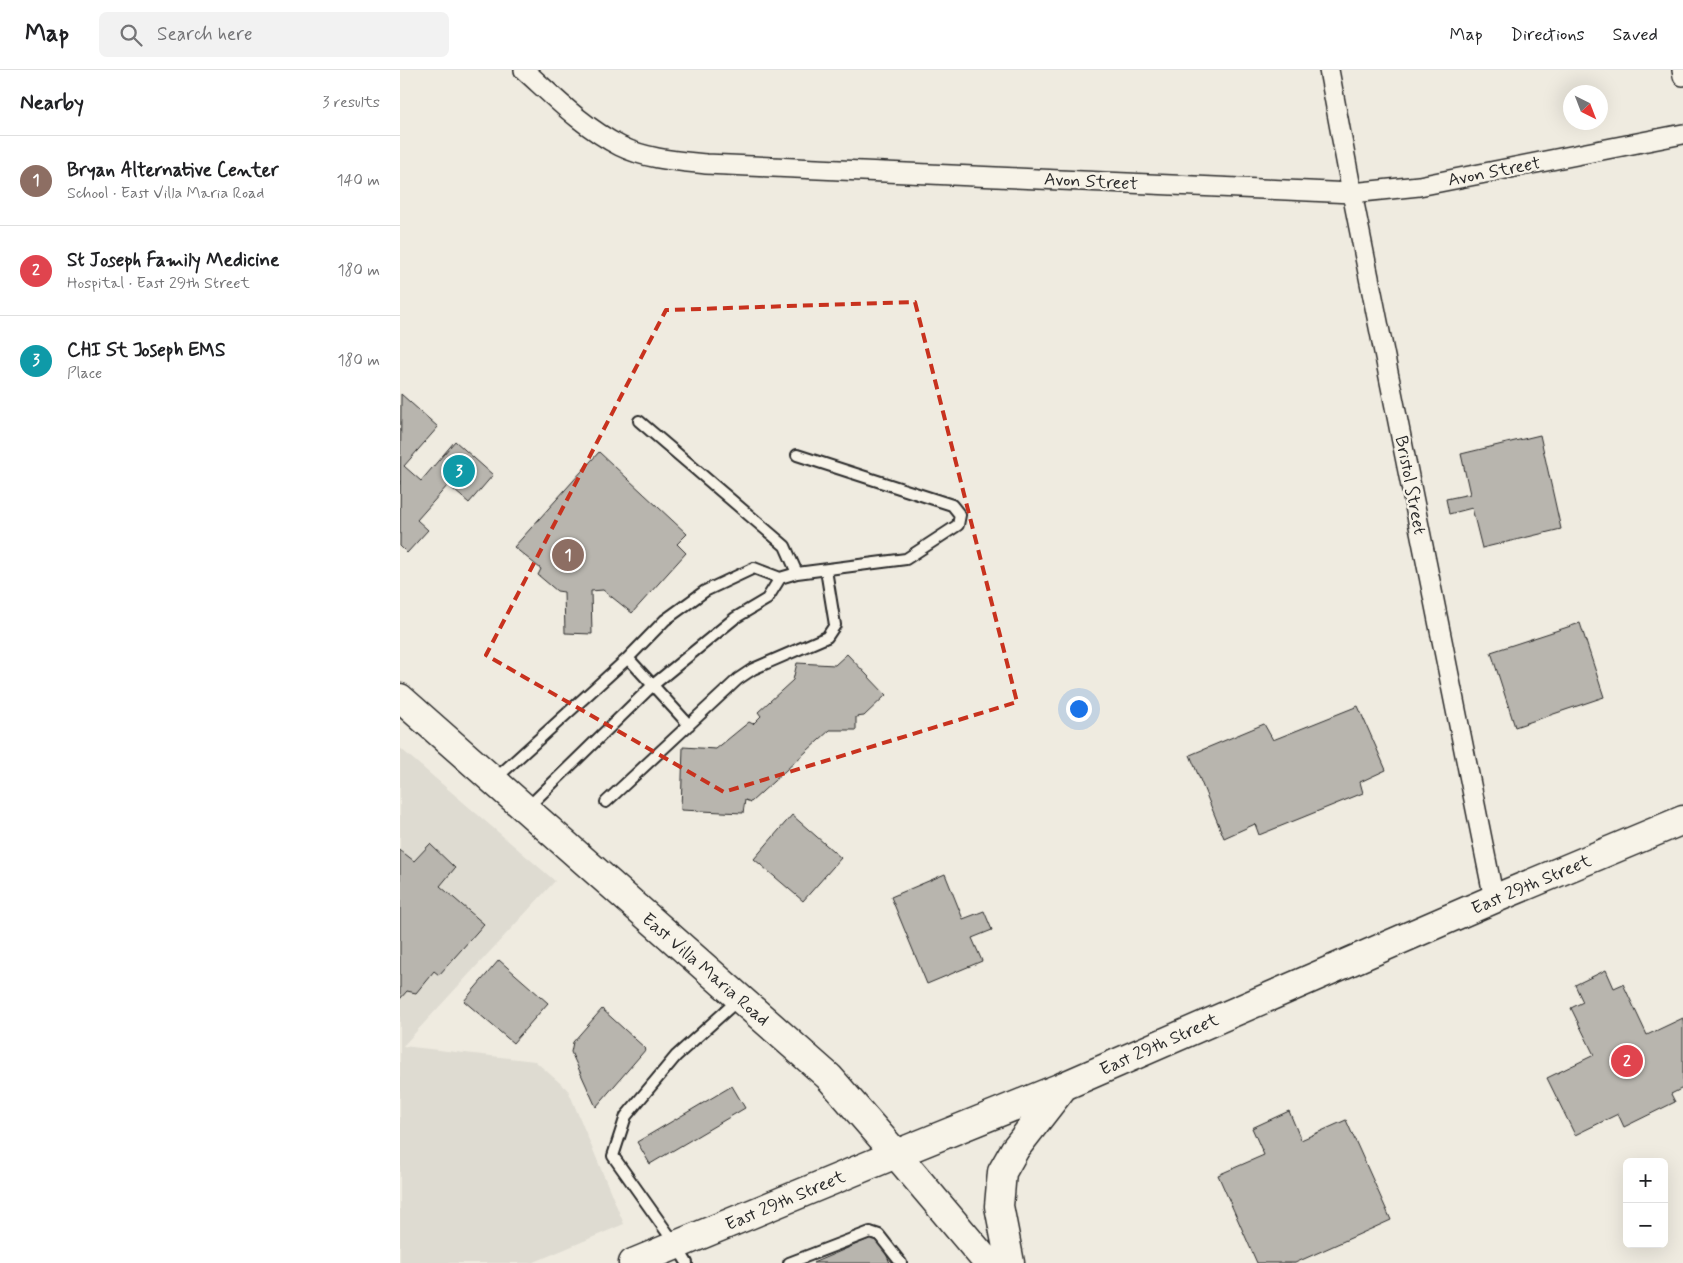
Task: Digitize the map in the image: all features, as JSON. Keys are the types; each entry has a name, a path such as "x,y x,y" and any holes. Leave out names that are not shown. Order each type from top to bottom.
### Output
{"main road":[{"name":"East Villa Maria Road","path":"400,698 829,1077 988,1263"},
{"name":"East 29th Street","path":"633,1263 681,1254 896,1154 1064,1086 1494,899 1683,820"},
{"path":"1010,1263 999,1206 1002,1172 1015,1149 1064,1086"}],"street":[{"name":"Avon Street","path":"524,70 587,126 621,147 659,159 706,164 1352,193 1419,186 1683,134"},
{"name":"Bristol Street","path":"1329,70 1494,899"},
{"path":"1682,70 1683,76"}],"lane":[{"path":"638,421 785,546 797,573"},
{"path":"493,781 628,658 666,620 705,591 754,568 780,578 797,573 906,559 958,525 960,515 952,505 797,455"},
{"path":"606,802 738,679 753,669 827,637 835,625 826,570"},
{"path":"526,809 653,685 735,618 767,599 780,578"},
{"path":"628,658 689,725"},
{"path":"681,1254 613,1156 626,1116 676,1056 739,998"},
{"path":"789,1263 870,1232 879,1235 901,1263"}],"highlighted area":[{"path":"915,302 1017,702 724,792 486,655 666,310"}],"shaded area":[{"path":"400,748 555,881 403,1046 535,1061 568,1090 624,1224 532,1263 400,1263"}],"building":[{"path":"401,394 438,427 404,466 421,481 455,441 493,475 469,503 448,485 417,520 428,530 407,553 400,546"},
{"path":"1540,435 1561,529 1482,548 1472,508 1449,514 1446,499 1470,494 1461,454"},
{"path":"599,452 687,534 677,544 686,553 632,613 603,590 591,591 592,634 565,633 564,592 557,591 538,575 541,569 514,547"},
{"path":"1580,623 1604,697 1515,727 1491,652"},
{"path":"847,654 886,695 864,716 856,717 856,730 830,730 751,802 745,800 743,813 681,810 683,747 716,749 749,722 753,724 761,716 758,712 793,680 797,663 835,665"},
{"path":"1358,706 1386,770 1360,782 1363,793 1259,835 1255,824 1224,838 1190,755 1264,724 1273,740"},
{"path":"792,815 841,858 803,901 754,859"},
{"path":"430,844 455,868 440,886 484,924 439,975 434,971 416,993 407,991 400,999 400,850 414,861"},
{"path":"945,874 963,919 984,911 992,930 972,938 982,961 927,984 891,897"},
{"path":"499,960 548,1003 513,1043 464,1001"},
{"path":"1606,970 1614,988 1623,984 1647,1035 1683,1018 1683,1088 1671,1094 1675,1102 1624,1127 1618,1114 1575,1135 1547,1078 1594,1055 1571,1008 1583,1002 1575,985"},
{"path":"602,1009 646,1049 596,1107 571,1052 573,1042"},
{"path":"732,1086 745,1108 650,1164 637,1142"},
{"path":"1289,1111 1301,1140 1346,1120 1391,1220 1295,1263 1257,1263 1218,1175 1264,1155 1252,1128"},
{"path":"878,1235 890,1263 813,1263"}],"place":[{"name":"CHI St Joseph EMS","path":"459,471"},
{"name":"Bryan Alternative Center","path":"568,555"},
{"name":"St Joseph Family Medicine","path":"1627,1061"}]}
